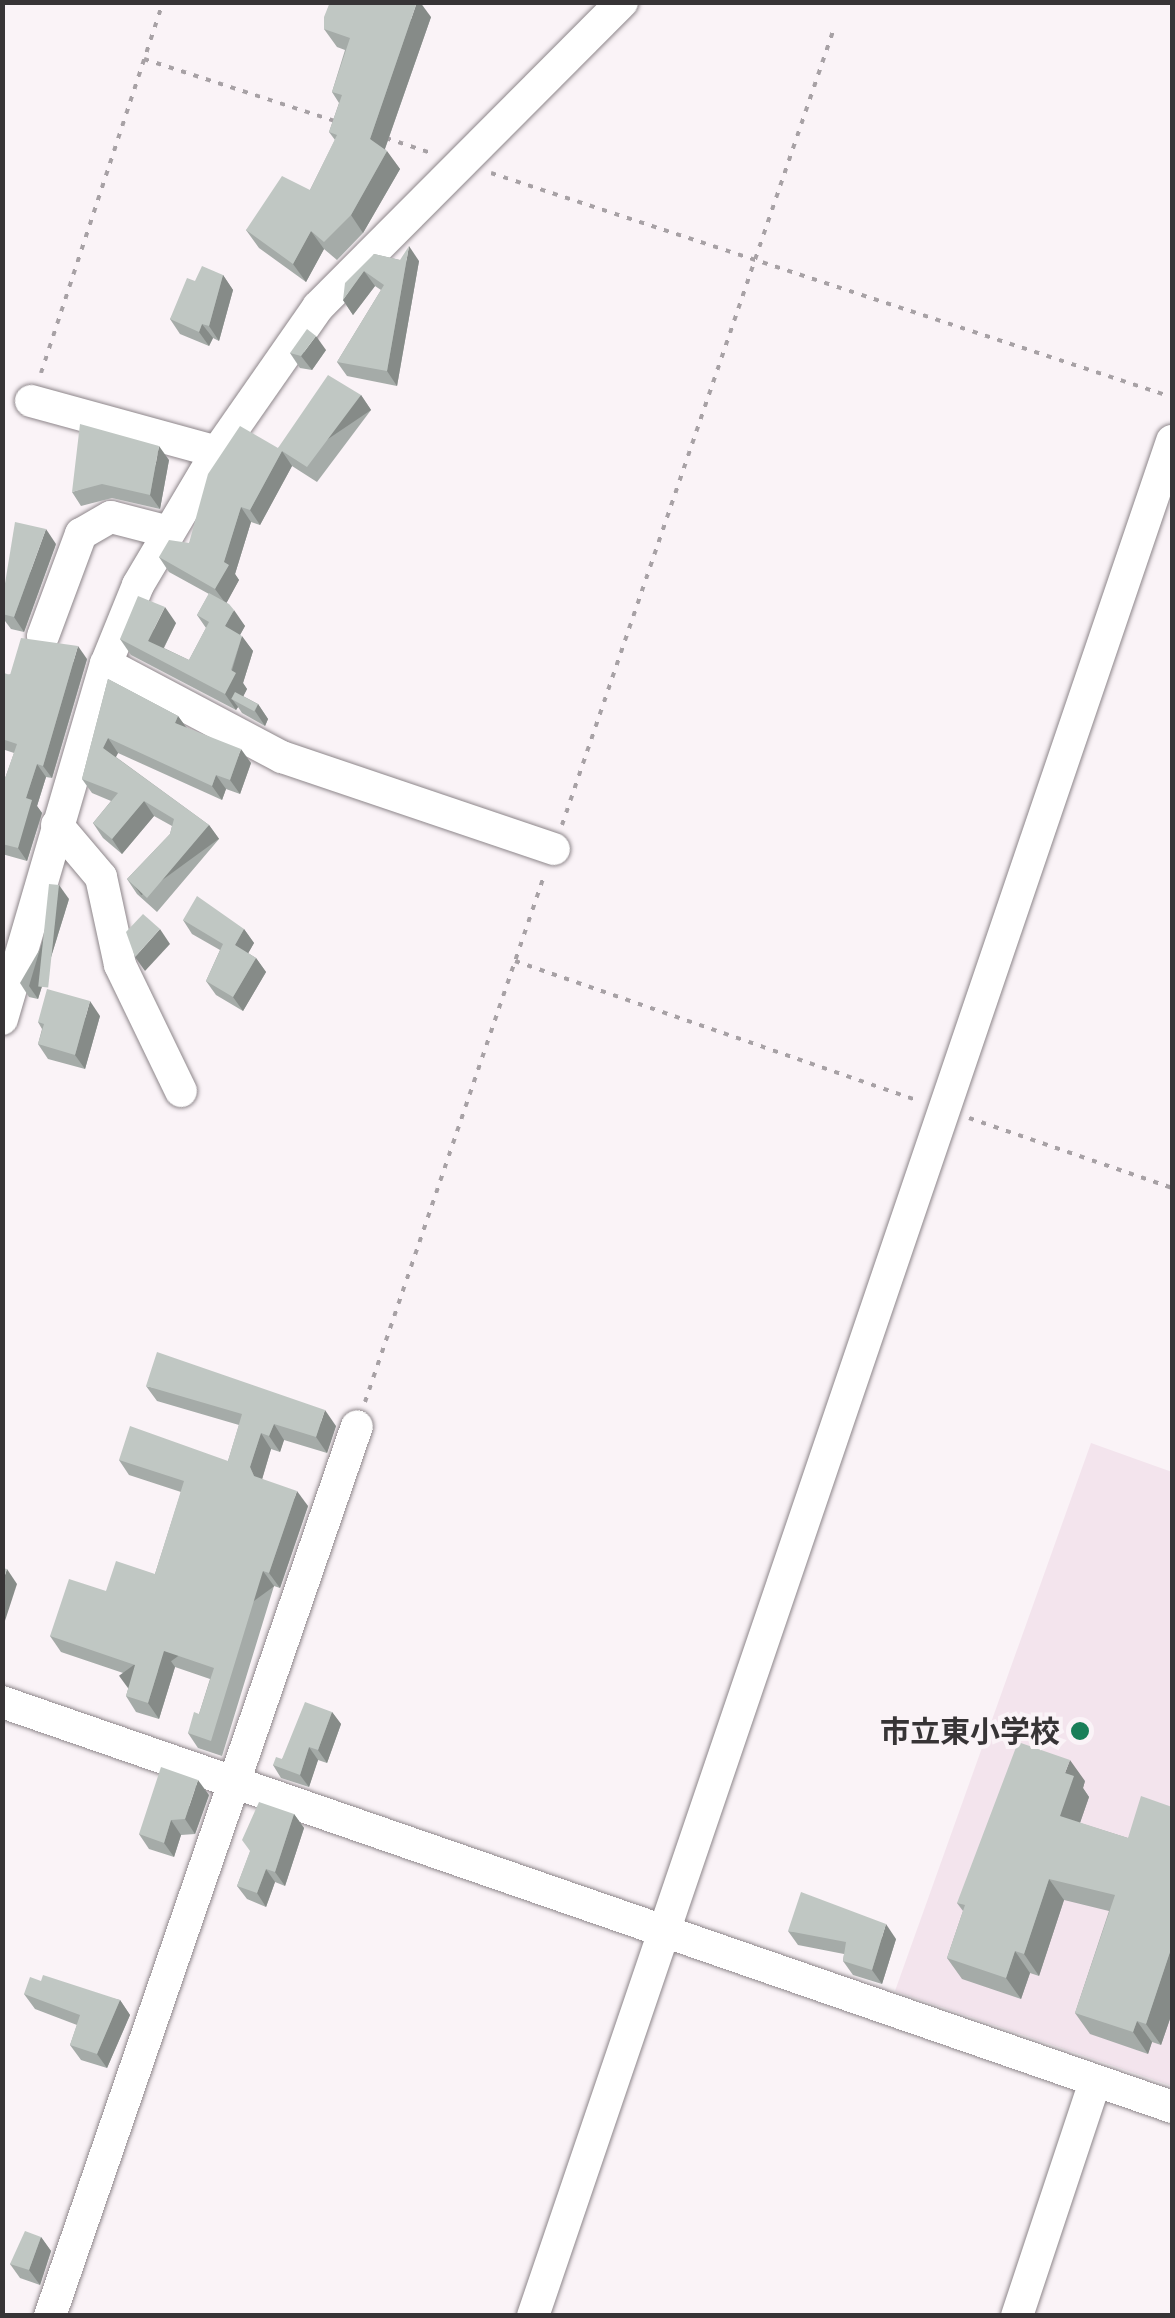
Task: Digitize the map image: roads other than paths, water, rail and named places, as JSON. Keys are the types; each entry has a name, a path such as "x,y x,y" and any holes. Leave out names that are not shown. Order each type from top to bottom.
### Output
{"street":[{"path":"2,1019 106,664 138,584 217,452 318,307 622,2"},
{"path":"32,400 217,452"},
{"path":"533,2316 1172,440"},
{"path":"44,636 81,534 111,518 169,532"},
{"path":"106,664 282,758 554,849"},
{"path":"57,825 102,877 120,964 180,1091"},
{"path":"50,2316 357,1426"},
{"path":"2,1702 666,1928 1172,2107"},
{"path":"1017,2316 1095,2081"}],"place":[{"name":"市立東小学校","path":"1080,1731"}]}
